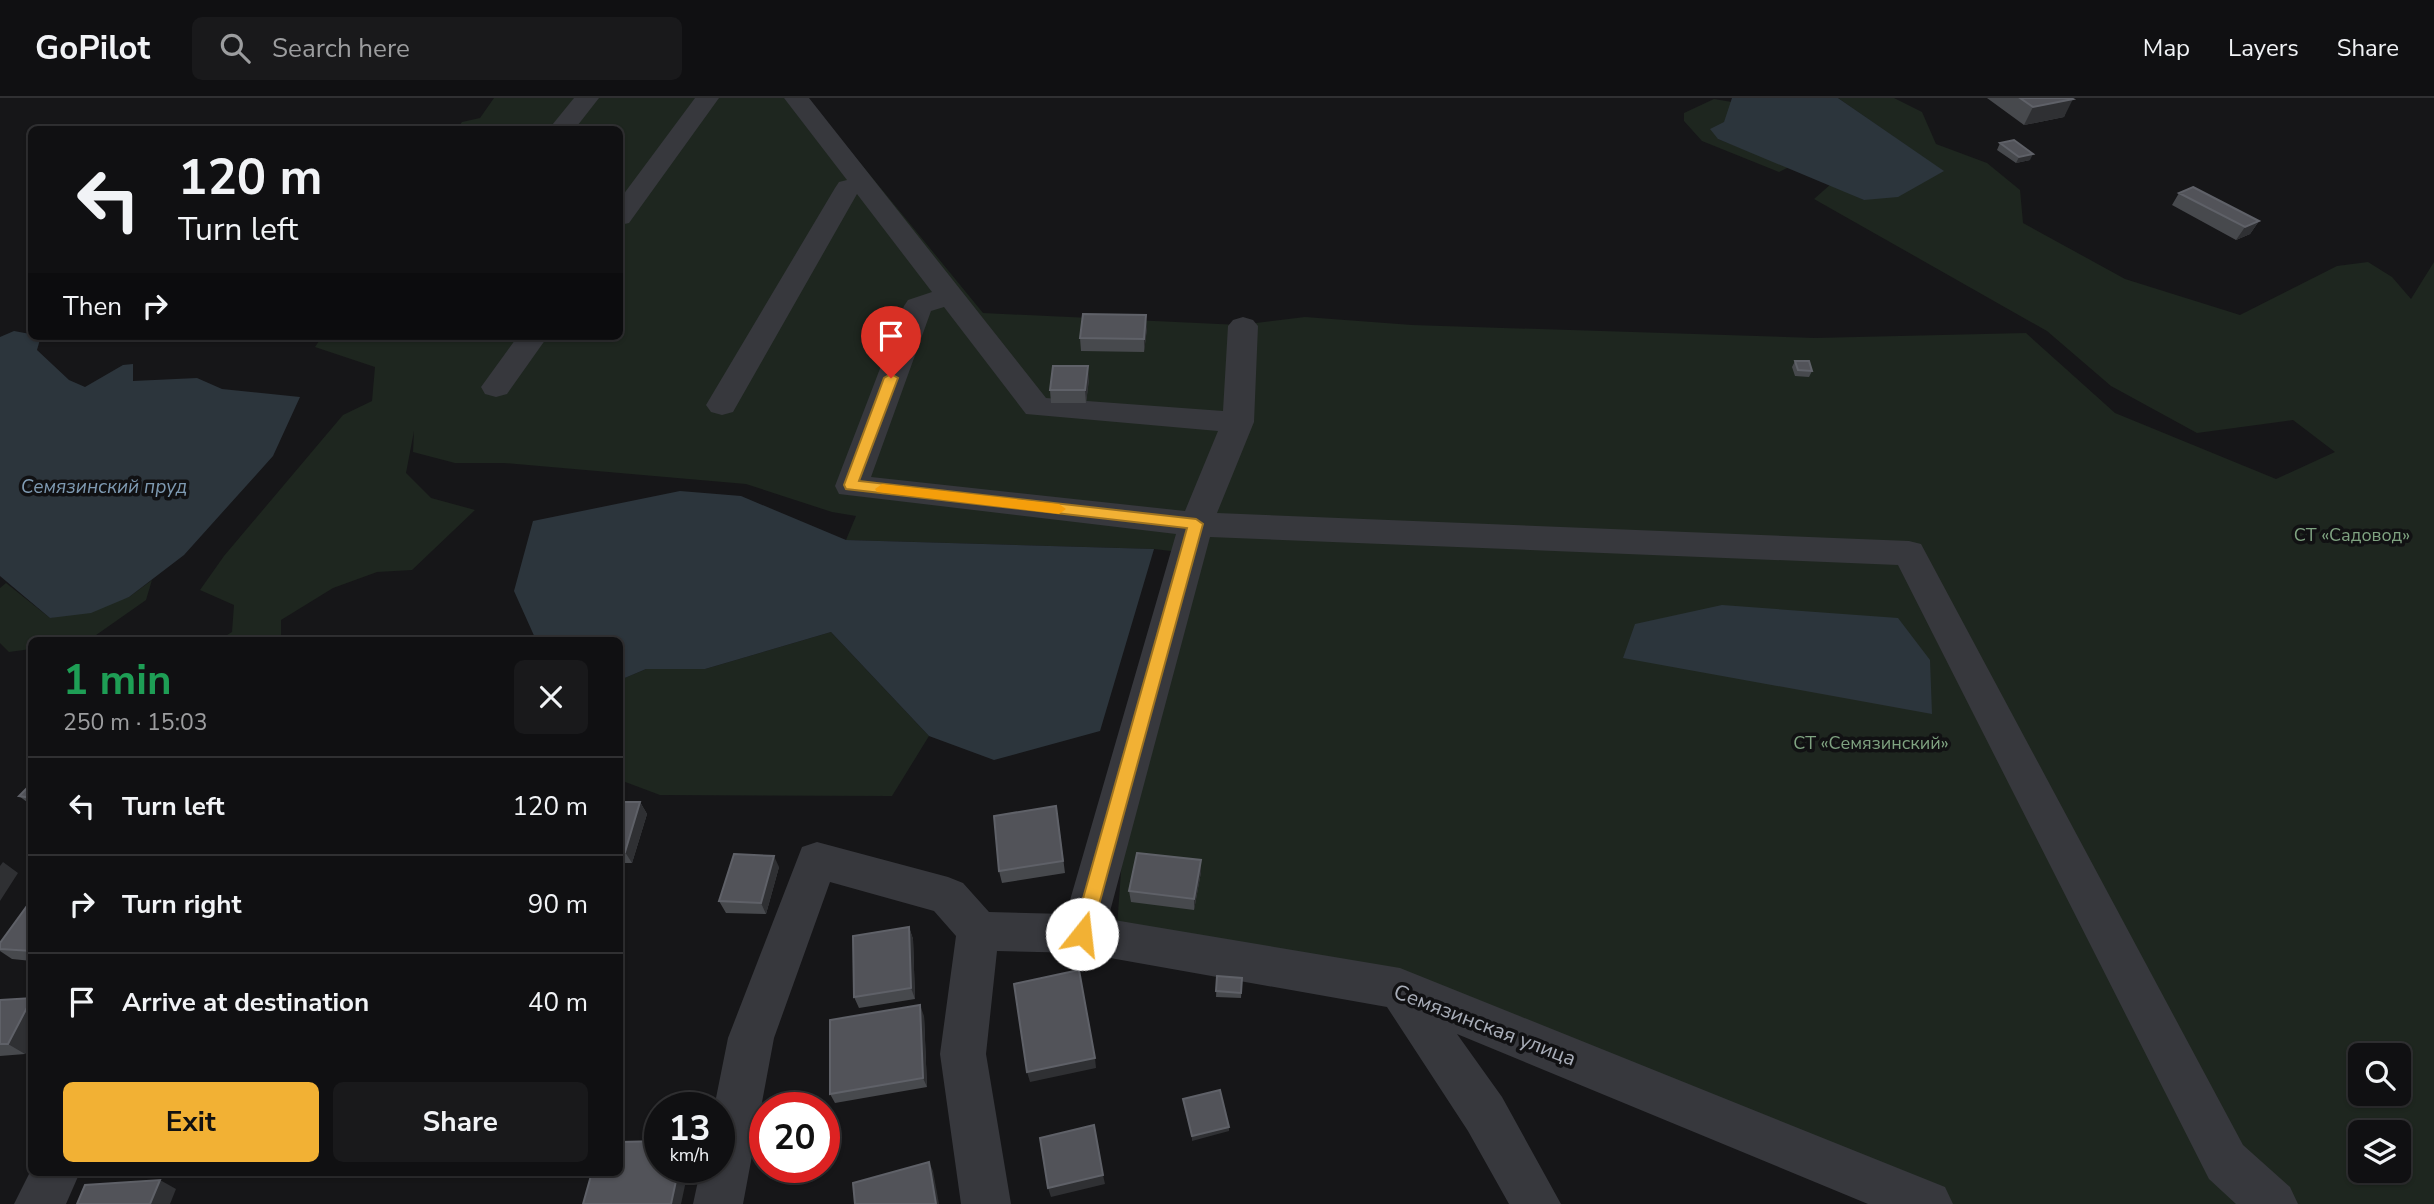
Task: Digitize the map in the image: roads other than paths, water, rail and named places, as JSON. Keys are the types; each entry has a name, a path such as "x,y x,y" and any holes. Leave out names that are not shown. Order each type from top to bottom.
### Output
{"street":[{"path":"563,126 587,98"},
{"path":"623,213 707,98"},
{"path":"796,98 1037,407 1238,422"},
{"path":"722,405 848,188 863,184"},
{"path":"950,295 918,306 851,485 1196,524 1909,553 2226,1162 2273,1204"},
{"path":"1082,934 1196,524 1238,422 1243,326"},
{"path":"718,1204 751,1038 817,860 948,896 978,931 963,1054 986,1204"},
{"name":"Семязинская улица","path":"978,931 1082,934 1400,989 1928,1204"},
{"path":"1400,989 1485,1114 1536,1204"},
{"path":"39,1204 54,1176"}],"lane":[{"path":"496,387 530,340"}],"water":[{"path":"1732,98 1838,98 1944,171 1898,197 1864,200 1718,139 1710,129 1724,122"},
{"name":"Семязинский пруд","path":"14,331 28,334 28,340 40,340 37,350 69,380 85,387 123,365 133,364 133,381 197,378 222,389 300,397 273,456 184,555 129,597 91,613 50,618 0,576 0,337"},
{"path":"680,491 741,496 846,540 1154,549 1100,731 994,760 929,736 831,632 705,669 646,669 623,679 623,637 535,637 514,591 533,521"},
{"path":"1722,605 1898,618 1930,660 1932,714 1623,658 1635,624"}],"park label":[{"name":"СТ «Садовод»","path":"2352,535"},
{"name":"СТ «Семязинский»","path":"1871,743"}]}
